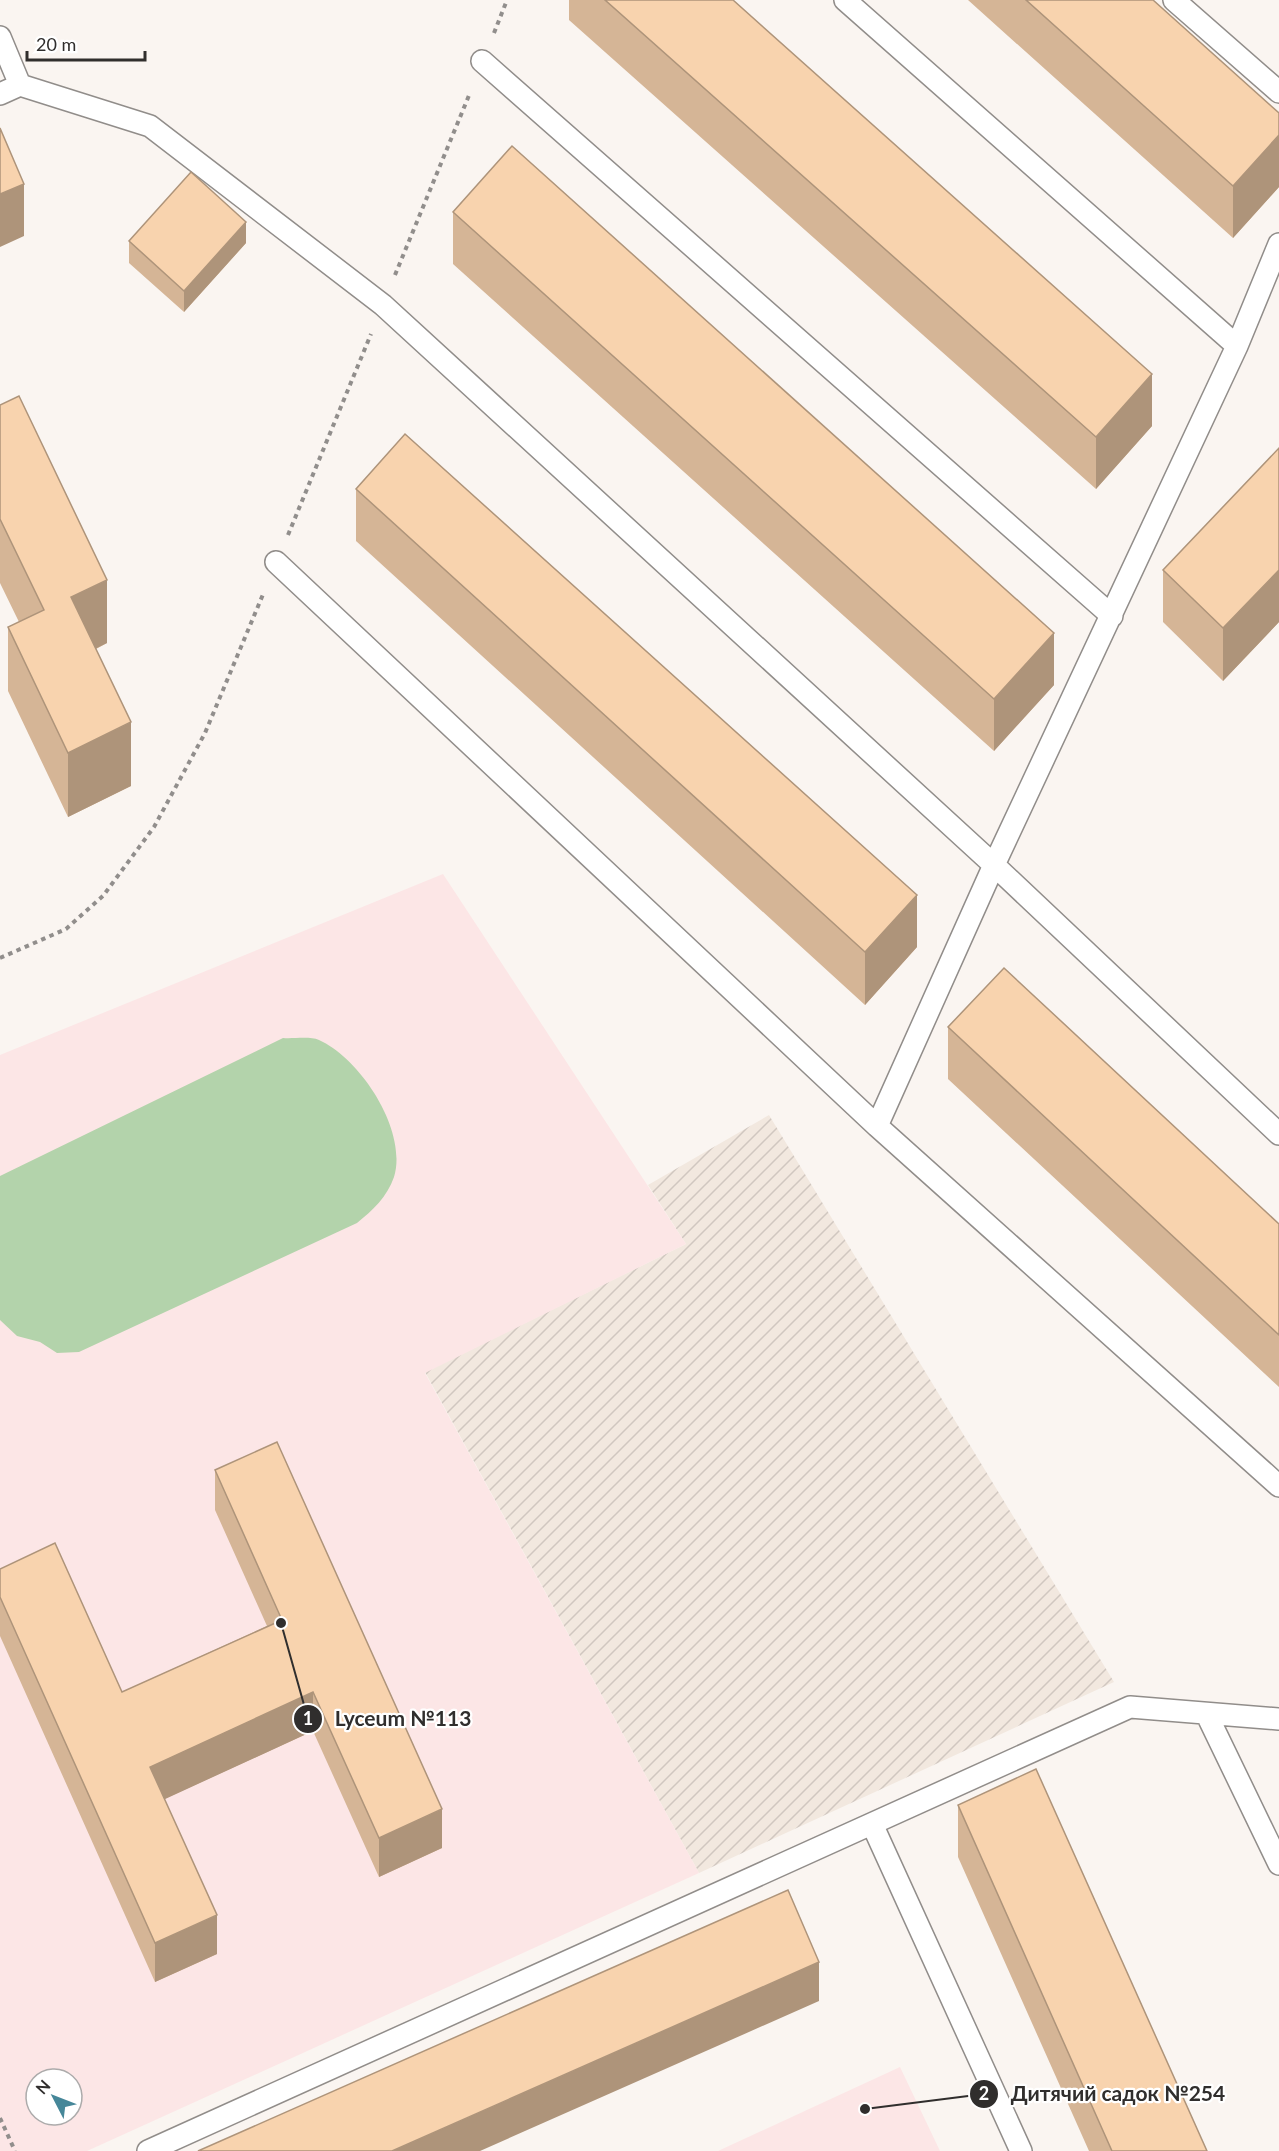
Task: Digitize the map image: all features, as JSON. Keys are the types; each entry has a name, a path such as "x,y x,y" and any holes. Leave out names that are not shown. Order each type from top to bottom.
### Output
{"lane":[{"path":"845,0 1237,346"},
{"path":"1174,0 1279,92"},
{"path":"0,37 20,85"},
{"path":"483,61 1112,616"},
{"path":"0,94 20,85 150,126 383,305 994,865 1279,1134"},
{"path":"877,1126 994,865 1237,346 1279,244"},
{"path":"276,562 877,1126 1279,1486"},
{"path":"148,2151 1130,1707 1279,1719"},
{"path":"1207,1715 1279,1864"},
{"path":"872,1824 1021,2151"}],"path":[{"path":"0,958 66,929 103,896 154,827 205,733 507,0"},
{"path":"0,2118 15,2151"}],"shaded area":[{"path":"443,874 686,1244 425,1373 699,1873 87,2151 0,2151 0,1055"},
{"path":"769,1115 1114,1682 699,1873 425,1372 686,1244 648,1185"},
{"path":"900,2067 940,2151 718,2151"}],"green space":[{"path":"283,1038 315,1039 335,1049 365,1080 378,1098 394,1139 397,1159 391,1184 374,1208 357,1223 79,1352 57,1353 40,1342 17,1336 0,1320 0,1176"}],"building":[{"path":"605,0 733,0 1152,374 1096,437"},
{"path":"1026,0 1153,0 1279,113 1279,135 1233,186"},
{"path":"0,128 24,184 0,194"},
{"path":"512,146 1054,633 994,699 453,212"},
{"path":"191,172 246,222 184,291 129,241"},
{"path":"19,396 107,580 71,597 131,722 68,753 8,627 44,610 0,519 0,405"},
{"path":"405,434 917,895 865,952 356,489"},
{"path":"1279,448 1279,570 1223,628 1163,570"},
{"path":"1004,968 1279,1224 1279,1335 948,1027"},
{"path":"277,1442 442,1809 379,1838 313,1692 150,1767 217,1915 155,1943 0,1597 0,1569 55,1543 122,1692 282,1620 215,1470"},
{"path":"1036,1769 1207,2151 1112,2151 958,1805"},
{"path":"788,1890 819,1962 392,2151 198,2151"}],"place":[{"name":"Lyceum №113","path":"281,1623"},
{"name":"Дитячий садок №254","path":"865,2109"}]}
